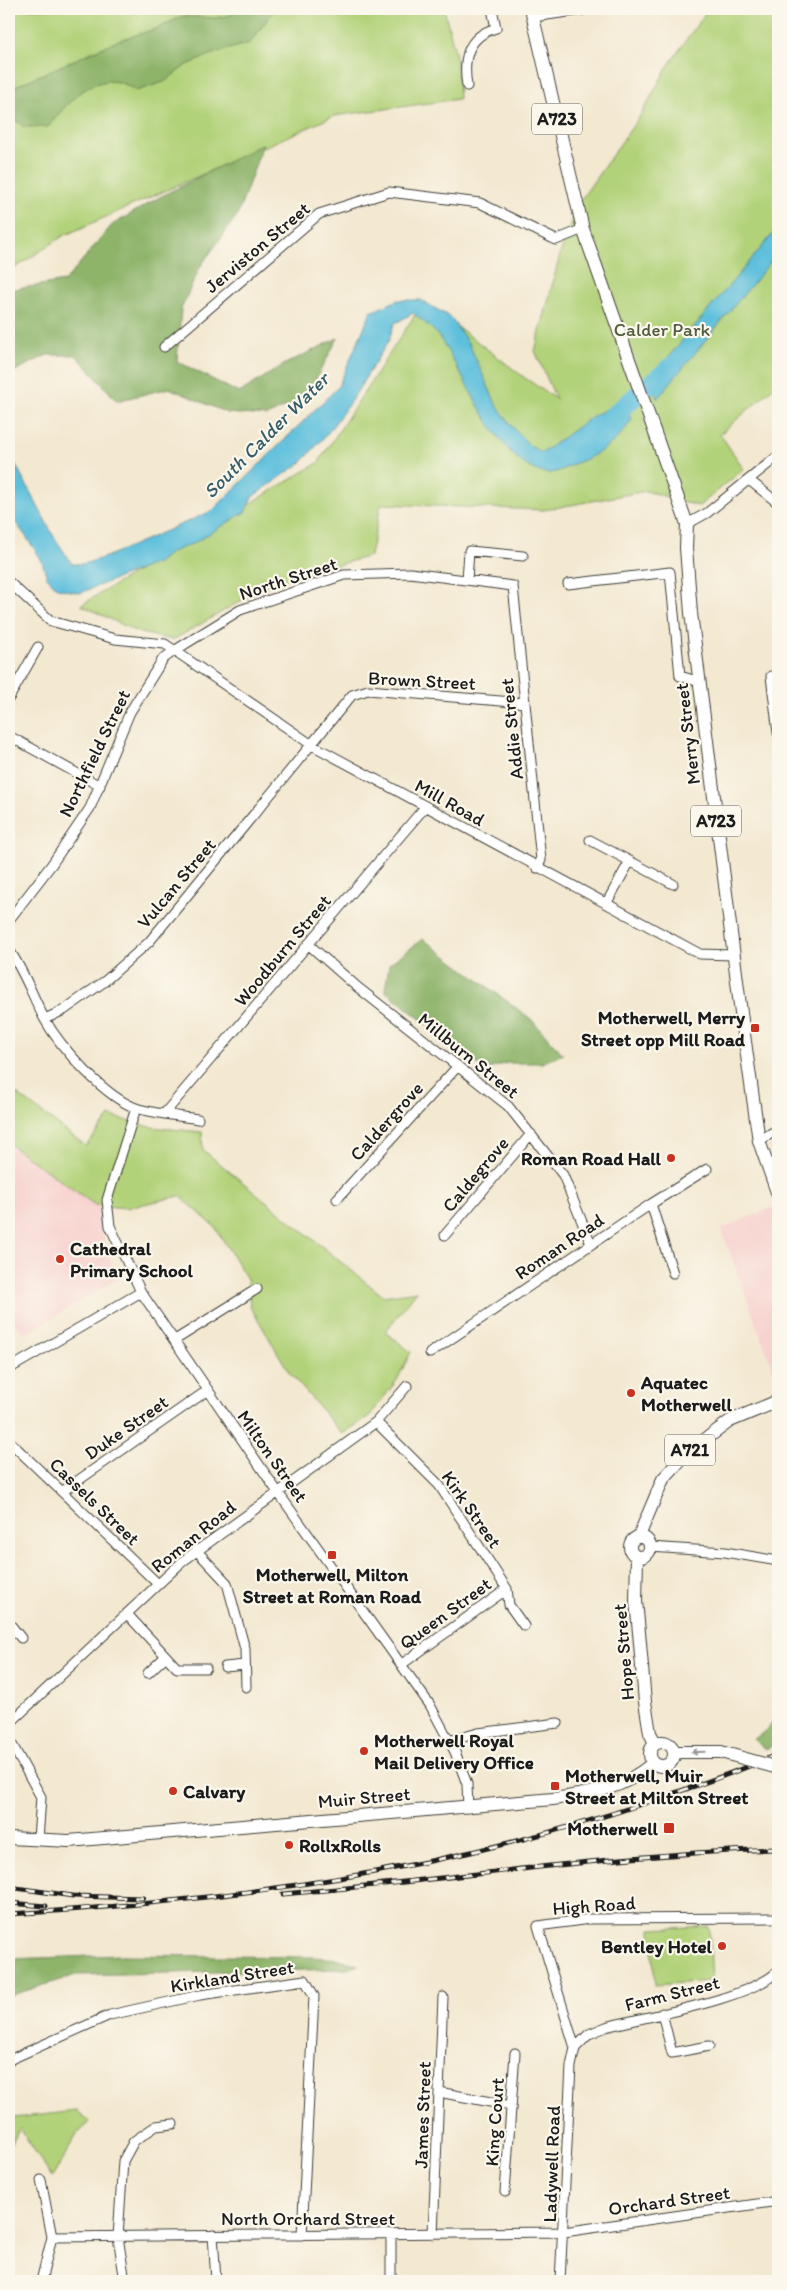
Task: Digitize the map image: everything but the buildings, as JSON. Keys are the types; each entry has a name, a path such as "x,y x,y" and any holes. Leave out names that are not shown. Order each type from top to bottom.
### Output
{"main road":[{"name":"A723","path":"532,13 583,230"},
{"name":"Merry Street","path":"583,230 687,524 686,548 691,613 733,956 759,1141 778,1195"},
{"name":"A721","path":"637,1557 630,1552 629,1546 634,1538 639,1536 664,1479 687,1453 730,1421 778,1401"},
{"path":"637,1557 646,1555 650,1547 648,1540 639,1536"},
{"name":"Hope Street","path":"637,1557 636,1600 646,1710 650,1733 654,1743"},
{"path":"653,1763 658,1766 667,1765 672,1760 674,1752 671,1745 665,1742 654,1743"},
{"name":"A721","path":"653,1763 649,1752 654,1743"},
{"path":"674,1752 721,1752 778,1768"},
{"name":"Muir Street","path":"9,1838 69,1841 553,1800 598,1792 638,1776 653,1763"}],"street":[{"path":"467,86 464,65 474,42 486,31 496,28 492,9"},
{"path":"532,13 589,9"},
{"name":"Jerviston Street","path":"164,347 319,214 389,192 480,203 556,240 583,230"},
{"path":"687,524 707,514 778,456"},
{"path":"749,480 778,503"},
{"path":"467,580 469,551 523,556"},
{"path":"568,584 670,572 680,676 700,682"},
{"name":"North Street","path":"174,651 240,610 344,575 410,573 513,586"},
{"name":"Mill Road","path":"9,582 51,621 115,639 165,644 312,744 425,807 700,954 733,956"},
{"name":"Addie Street","path":"513,586 541,860 537,868"},
{"path":"9,698 38,647"},
{"name":"Northfield Street","path":"9,920 52,864 90,808 130,712 163,658 174,651"},
{"path":"778,675 771,676 778,733"},
{"name":"Brown Street","path":"312,744 348,698 362,691 525,703"},
{"path":"9,736 100,786"},
{"name":"Vulcan Street","path":"45,1020 64,1010 106,981 149,942 312,744"},
{"name":"Woodburn Street","path":"164,1114 425,807"},
{"path":"590,840 673,884"},
{"path":"606,904 630,861"},
{"name":"Millburn Street","path":"308,944 356,986 508,1106 563,1175 591,1244"},
{"path":"9,950 45,1020 74,1060 110,1092 136,1108 198,1119"},
{"name":"Caldergrove","path":"338,1198 458,1066"},
{"name":"Milton Street","path":"136,1108 107,1200 110,1226 141,1292 277,1491 430,1705 449,1741 467,1784 468,1808"},
{"path":"759,1141 778,1129"},
{"name":"Caldegrove","path":"445,1235 531,1134"},
{"name":"Roman Road","path":"430,1353 591,1244 707,1169"},
{"path":"652,1204 673,1273"},
{"path":"175,1340 257,1289"},
{"path":"9,1372 12,1367 141,1292"},
{"name":"Roman Road","path":"9,1724 196,1550 376,1422 407,1386"},
{"name":"Duke Street","path":"63,1491 208,1390"},
{"name":"Kirk Street","path":"376,1422 439,1485 507,1589 509,1605 524,1626"},
{"name":"Cassels Street","path":"9,1441 158,1584"},
{"path":"650,1547 725,1552 778,1561"},
{"path":"196,1550 227,1583 245,1649 246,1687"},
{"name":"Queen Street","path":"402,1664 507,1589"},
{"path":"127,1614 177,1668 206,1668"},
{"path":"9,1623 21,1638"},
{"path":"148,1673 166,1656"},
{"path":"225,1666 246,1665"},
{"path":"449,1741 478,1733 558,1724"},
{"path":"9,1739 41,1797 38,1840"},
{"name":"High Road","path":"575,2048 538,1926 590,1919 778,1918"},
{"name":"Farm Street","path":"575,2048 589,2034 606,2027 743,1993 766,1981 778,1971"},
{"name":"Kirkland Street","path":"9,2060 110,2015 200,1995 305,1980 314,1996 302,2234"},
{"name":"James Street","path":"433,2234 443,1997"},
{"path":"662,2013 672,2053 709,2046"},
{"name":"Ladywell Road","path":"560,2281 571,2066 575,2048"},
{"name":"King Court","path":"505,2192 515,2053"},
{"path":"439,2092 511,2106"},
{"path":"125,2281 118,2237 122,2161 134,2141 156,2126 173,2124"},
{"path":"41,2180 52,2237 41,2281"},
{"name":"Orchard Street","path":"564,2232 778,2201"},
{"name":"North Orchard Street","path":"52,2237 564,2232"},
{"path":"391,2234 391,2281"},
{"path":"213,2235 216,2281"}],"shaded area":[{"path":"778,1140 778,1173 768,1148"},
{"name":"Cathedral Primary School","path":"9,1145 63,1175 103,1185 99,1212 104,1240 117,1279 26,1334 9,1319"},
{"path":"778,1205 778,1383 721,1229"}],"green space":[{"path":"9,9 444,9 457,60 459,99 334,116 63,236 9,272"},
{"path":"238,9 275,9 250,43 215,53 185,66 164,82 136,91 118,82 107,81 97,84 78,94 48,127 24,127 9,115 9,89 119,40 156,29 183,16 215,18 231,15"},
{"name":"Calder Park","path":"708,9 778,9 778,384 720,434 744,469 699,506 646,491 544,510 381,504 370,556 272,583 173,640 137,632 81,605 318,463 424,301 525,378 556,399 535,351 561,251 577,205 642,113 668,66"},
{"path":"263,144 238,214 200,267 181,309 177,361 239,393 285,364 338,338 306,397 267,416 227,413 169,388 117,401 76,355 47,355 9,374 9,290 65,281 112,225 158,198"},
{"path":"423,939 531,1019 563,1054 542,1063 507,1063 485,1070 385,991 389,964"},
{"path":"9,1088 86,1146 110,1116 151,1127 202,1132 203,1150 383,1296 417,1291 385,1332 411,1352 397,1380 369,1417 342,1434 289,1372 250,1306 247,1279 215,1227 180,1196 126,1208 95,1205 9,1144"},
{"path":"778,1700 778,1743 765,1749 753,1739 769,1727 775,1714"},
{"path":"709,1926 712,1981 655,1985 651,1929"},
{"path":"122,1955 313,1957 339,1959 358,1965 348,1969 76,1975 9,1996 9,1959"},
{"path":"77,2111 90,2121 75,2137 52,2178 20,2128 9,2149 9,2125 13,2118"}],"water":[{"path":"778,228 778,253 657,399 653,375"},
{"name":"South Calder Water","path":"398,300 421,300 450,317 469,344 496,404 514,429 530,446 542,453 593,416 620,402 632,419 615,440 593,456 551,473 533,469 516,457 500,439 436,333 413,313 394,324 389,340 353,398 327,434 301,463 252,497 245,512 194,543 170,553 159,562 80,593 57,588 47,577 41,559 16,523 9,517 9,452 53,535 72,564 83,564 106,557 212,511 338,387 371,312"}],"waterway":[{"name":"South Calder Water","path":"605,422 672,366"}],"railway":[{"path":"9,1914 171,1901 252,1891 412,1865 492,1847 570,1826 648,1802 778,1754"},
{"path":"283,1894 654,1856 778,1849"},
{"path":"9,1887 73,1896 143,1898"},
{"path":"9,1903 46,1906"}],"place":[{"name":"Motherwell, Merry Street opp Mill Road","path":"755,1028"},
{"name":"Roman Road Hall","path":"671,1158"},
{"name":"Cathedral Primary School","path":"60,1259"},
{"name":"Aquatec Motherwell","path":"631,1393"},
{"name":"Motherwell, Milton Street at Roman Road","path":"332,1555"},
{"name":"Motherwell Royal Mail Delivery Office","path":"364,1751"},
{"name":"Motherwell, Muir Street at Milton Street","path":"555,1786"},
{"name":"Calvary","path":"173,1791"},
{"name":"Motherwell","path":"669,1828"},
{"name":"RollxRolls","path":"289,1845"},
{"name":"Bentley Hotel","path":"722,1946"}]}
